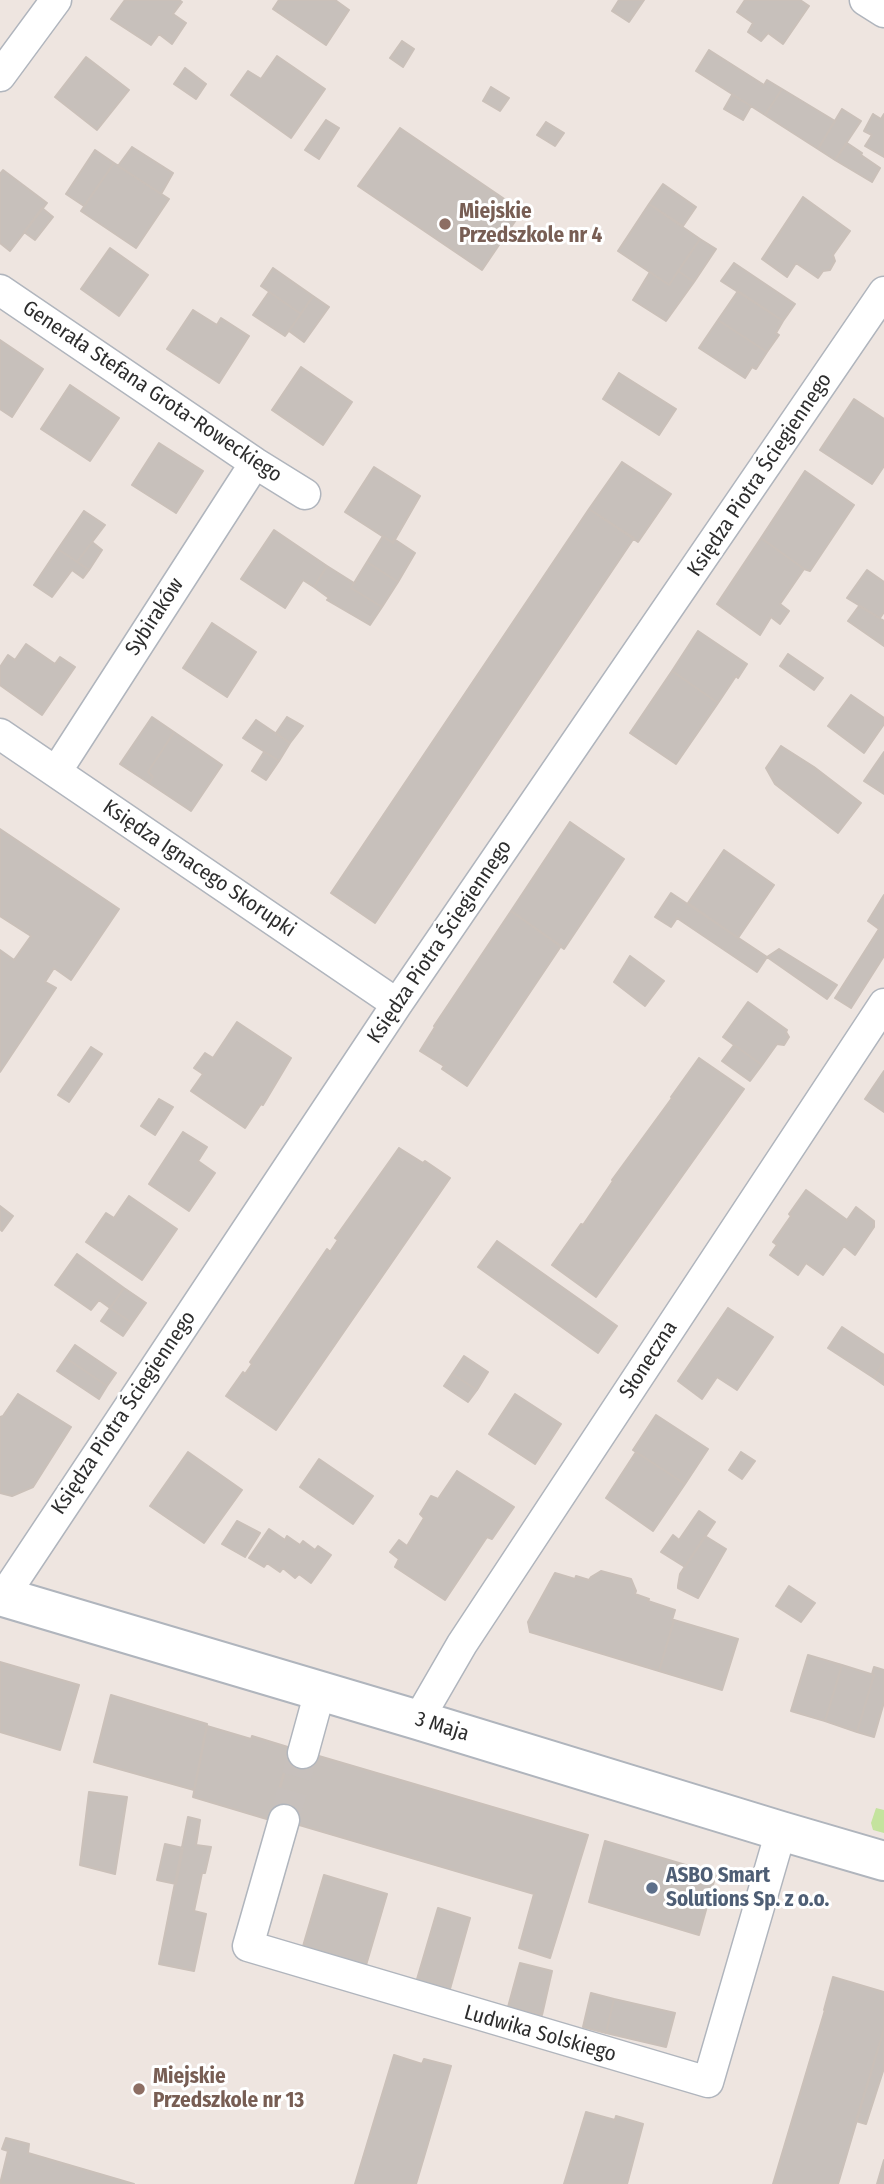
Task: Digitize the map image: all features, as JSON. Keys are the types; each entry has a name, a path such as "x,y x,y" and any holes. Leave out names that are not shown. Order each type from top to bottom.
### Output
{"main road":[{"name":"3 Maja","path":"2,1597 884,1861"}],"street":[{"path":"0,76 56,0"},
{"path":"865,0 884,12"},
{"name":"Generała Stefana Grota-Roweckiego","path":"0,290 305,494"},
{"name":"Księdza Piotra Ściegiennego","path":"2,1597 397,1004 884,292"},
{"name":"Sybiraków","path":"56,772 255,463"},
{"name":"Księdza Ignacego Skorupki","path":"0,734 397,1004"},
{"name":"Słoneczna","path":"418,1720 462,1644 884,1004"},
{"path":"303,1754 320,1691"},
{"name":"Ludwika Solskiego","path":"284,1820 248,1946 708,2082 781,1831"}],"green space":[{"path":"876,1808 884,1810 884,1833 873,1830 871,1823"}],"building":[{"path":"125,0 179,0 182,2 173,14 186,23 172,44 159,34 151,45 111,19"},
{"path":"279,0 335,0 349,10 326,45 273,9"},
{"path":"619,0 644,0 629,22 612,11"},
{"path":"745,0 800,0 809,6 783,44 768,33 761,41 748,32 753,23 737,12"},
{"path":"402,41 414,49 403,67 390,58"},
{"path":"709,50 764,85 767,80 782,89 765,115 696,71"},
{"path":"277,56 325,89 291,138 231,95 248,71 261,79"},
{"path":"86,57 129,90 97,130 55,97"},
{"path":"185,68 206,84 196,99 174,84"},
{"path":"491,87 509,98 500,111 483,101"},
{"path":"782,89 835,121 818,149 765,115"},
{"path":"732,95 751,106 743,120 724,109"},
{"path":"842,109 861,121 835,160 818,149"},
{"path":"873,114 881,119 884,114 884,157 865,146 872,135 864,131"},
{"path":"326,120 339,128 319,159 305,150"},
{"path":"546,122 564,133 555,146 537,135"},
{"path":"400,128 522,211 482,270 358,186"},
{"path":"847,143 880,168 872,182 835,160"},
{"path":"132,147 173,173 161,194 118,166"},
{"path":"95,150 114,163 84,206 66,194"},
{"path":"114,163 169,199 136,248 81,211"},
{"path":"3,170 47,203 10,251 0,243 0,174"},
{"path":"663,184 696,207 683,226 649,204"},
{"path":"803,197 850,231 833,255 835,261 830,270 823,271 818,278 796,263 787,277 762,259"},
{"path":"649,204 700,239 669,285 618,251"},
{"path":"42,208 53,217 35,240 24,232"},
{"path":"700,239 716,249 694,282 678,271"},
{"path":"110,248 148,275 119,316 81,289"},
{"path":"734,263 795,304 783,321 721,281"},
{"path":"273,268 313,296 301,314 261,286"},
{"path":"678,271 694,282 666,321 633,300 650,272 669,285"},
{"path":"738,291 783,321 776,333 779,335 767,352 718,320"},
{"path":"269,292 301,314 285,336 253,315"},
{"path":"313,296 329,307 304,342 289,331"},
{"path":"193,310 217,325 221,318 249,336 219,383 167,349"},
{"path":"718,320 767,352 756,369 752,367 745,378 699,348"},
{"path":"0,340 43,369 12,417 0,409"},
{"path":"301,367 352,402 323,445 272,410"},
{"path":"619,373 676,409 659,435 603,399"},
{"path":"70,385 119,418 90,461 41,429"},
{"path":"854,399 884,419 884,466 872,484 820,450"},
{"path":"159,443 203,471 176,513 132,485"},
{"path":"622,462 671,494 638,542 589,509"},
{"path":"374,467 420,496 393,543 345,512"},
{"path":"805,471 854,505 810,571 761,538"},
{"path":"589,509 634,538 375,923 331,893"},
{"path":"84,511 105,525 77,562 58,549"},
{"path":"274,530 327,566 314,587 303,580 285,608 241,579"},
{"path":"383,536 393,543 394,539 415,553 398,582 367,562"},
{"path":"761,538 804,569 780,604 789,611 780,624 771,617 760,635 717,604"},
{"path":"92,542 102,550 89,570 77,562"},
{"path":"58,549 89,570 83,578 72,570 52,597 34,585"},
{"path":"367,562 398,582 382,607 351,588"},
{"path":"327,566 354,583 351,588 382,607 370,625 327,600 329,598 314,587"},
{"path":"867,570 884,582 884,612 880,618 847,598"},
{"path":"859,606 884,621 884,646 848,621"},
{"path":"212,623 256,652 227,697 183,668"},
{"path":"698,631 747,664 718,703 672,671"},
{"path":"26,644 55,664 60,657 75,667 42,715 0,685 0,667 8,655 15,660"},
{"path":"788,654 823,678 814,690 780,666"},
{"path":"672,671 718,703 676,764 630,733"},
{"path":"851,695 884,718 884,724 864,753 828,726"},
{"path":"152,717 174,732 148,772 153,777 149,783 120,764"},
{"path":"287,717 303,726 290,743 276,733"},
{"path":"256,720 290,743 279,761 243,738"},
{"path":"174,732 222,765 191,811 149,783 153,777 148,772"},
{"path":"781,746 861,803 838,833 775,784 766,768"},
{"path":"264,752 279,761 266,780 252,771"},
{"path":"884,752 884,794 864,781"},
{"path":"570,822 624,859 564,949 511,911"},
{"path":"0,829 119,909 71,980 54,968 45,982 56,988 0,1072 0,950 14,960 31,936 0,916"},
{"path":"724,850 774,885 738,938 688,903"},
{"path":"671,893 767,957 757,972 677,918 671,927 655,917"},
{"path":"884,895 884,956 851,1008 835,998 879,929 868,921"},
{"path":"511,911 561,946 467,1086 442,1069 444,1066 420,1051"},
{"path":"779,949 837,985 827,999 767,957"},
{"path":"630,956 664,981 645,1006 614,982"},
{"path":"748,1002 787,1030 789,1037 784,1045 777,1044 762,1065 723,1037"},
{"path":"237,1022 291,1058 263,1105 261,1104 245,1128 191,1091 203,1074 194,1068 205,1053 213,1058"},
{"path":"734,1045 762,1065 750,1081 722,1061"},
{"path":"91,1047 102,1054 69,1102 58,1095"},
{"path":"699,1058 744,1089 596,1297 552,1265 581,1224 583,1225"},
{"path":"884,1071 884,1112 865,1099"},
{"path":"159,1099 173,1107 155,1135 141,1126"},
{"path":"183,1132 207,1147 198,1161 215,1173 189,1211 149,1184"},
{"path":"399,1148 450,1178 276,1430 226,1396 252,1364 250,1362 327,1249 330,1252 338,1240 335,1238"},
{"path":"806,1190 847,1220 856,1207 874,1221 874,1227 855,1255 844,1246 823,1275 806,1263 798,1275 770,1255 777,1245 773,1242"},
{"path":"129,1196 177,1229 142,1280 86,1242 106,1213 114,1218"},
{"path":"0,1206 13,1216 2,1231 0,1229"},
{"path":"497,1241 617,1326 598,1353 478,1267"},
{"path":"77,1254 124,1288 110,1308 99,1300 91,1310 55,1285"},
{"path":"124,1288 146,1303 132,1323 110,1308"},
{"path":"110,1308 132,1323 123,1336 101,1321"},
{"path":"728,1308 773,1337 737,1390 717,1377 702,1399 678,1381"},
{"path":"842,1327 884,1355 884,1362 874,1378 828,1348"},
{"path":"75,1345 116,1373 107,1386 66,1358"},
{"path":"464,1356 488,1372 477,1390 452,1374"},
{"path":"66,1358 107,1386 99,1399 57,1371"},
{"path":"884,1362 884,1385 874,1378"},
{"path":"452,1374 477,1390 468,1402 444,1386"},
{"path":"18,1394 71,1427 33,1487 12,1496 0,1493 0,1417"},
{"path":"515,1394 561,1424 535,1464 489,1434"},
{"path":"656,1415 708,1449 685,1484 633,1450"},
{"path":"188,1452 242,1490 204,1543 150,1506"},
{"path":"636,1452 685,1484 653,1531 606,1498"},
{"path":"741,1452 755,1461 742,1479 729,1470"},
{"path":"319,1459 373,1496 353,1524 300,1487"},
{"path":"457,1471 514,1507 492,1539 487,1537 445,1600 395,1567 399,1559 390,1552 399,1540 407,1546 424,1518 420,1514 431,1496 438,1499"},
{"path":"699,1511 715,1522 685,1567 661,1552 673,1535 679,1540"},
{"path":"237,1521 260,1533 245,1557 222,1544"},
{"path":"269,1529 285,1540 287,1536 300,1545 303,1541 315,1550 318,1546 331,1555 311,1583 299,1574 295,1578 283,1568 280,1572 267,1563 264,1567 249,1558"},
{"path":"705,1536 726,1549 698,1598 678,1586 680,1574"},
{"path":"601,1571 631,1579 635,1594 675,1610 659,1671 530,1632 528,1622 555,1573 589,1580"},
{"path":"789,1586 815,1603 801,1622 776,1606"},
{"path":"674,1620 738,1639 722,1690 659,1671"},
{"path":"808,1655 842,1665 825,1721 791,1711"},
{"path":"0,1662 79,1685 60,1750 0,1732"},
{"path":"842,1665 874,1675 857,1732 825,1721"},
{"path":"874,1667 884,1670 884,1702 874,1737 857,1732"},
{"path":"111,1695 207,1724 194,1790 94,1762"},
{"path":"207,1726 291,1748 270,1820 193,1797"},
{"path":"291,1750 588,1835 550,1958 519,1948 534,1894 272,1817"},
{"path":"89,1792 127,1797 115,1874 80,1865"},
{"path":"188,1817 200,1820 196,1845 211,1847 194,1911 206,1914 194,1971 159,1964"},
{"name":"ASBO Smart Solutions Sp. z o.o.","path":"605,1841 716,1874 699,1935 589,1902"},
{"path":"165,1844 183,1848 176,1884 157,1880"},
{"path":"324,1875 387,1894 364,1972 301,1953"},
{"path":"438,1908 470,1918 448,1996 415,1986"},
{"path":"520,1963 552,1971 542,2015 508,2007"},
{"path":"833,1977 884,1992 884,2029 838,2184 773,2184 825,2010"},
{"path":"591,1993 614,1999 606,2033 583,2027"},
{"path":"614,1999 675,2013 666,2047 606,2033"},
{"path":"884,2029 884,2068 866,2124 856,2121"},
{"path":"394,2055 422,2064 424,2059 451,2066 416,2184 355,2184"},
{"path":"586,2112 615,2120 616,2116 643,2124 627,2184 564,2184"},
{"path":"6,2138 29,2144 28,2153 134,2184 0,2184 8,2151 2,2149"},
{"path":"884,2160 884,2184 877,2184"}],"tunnel":[{"path":"284,1820 303,1753"}],"place":[{"name":"Miejskie Przedszkole nr 4","path":"445,224"},
{"name":"ASBO Smart Solutions Sp. z o.o.","path":"652,1888"},
{"name":"Miejskie Przedszkole nr 13","path":"139,2089"}]}
